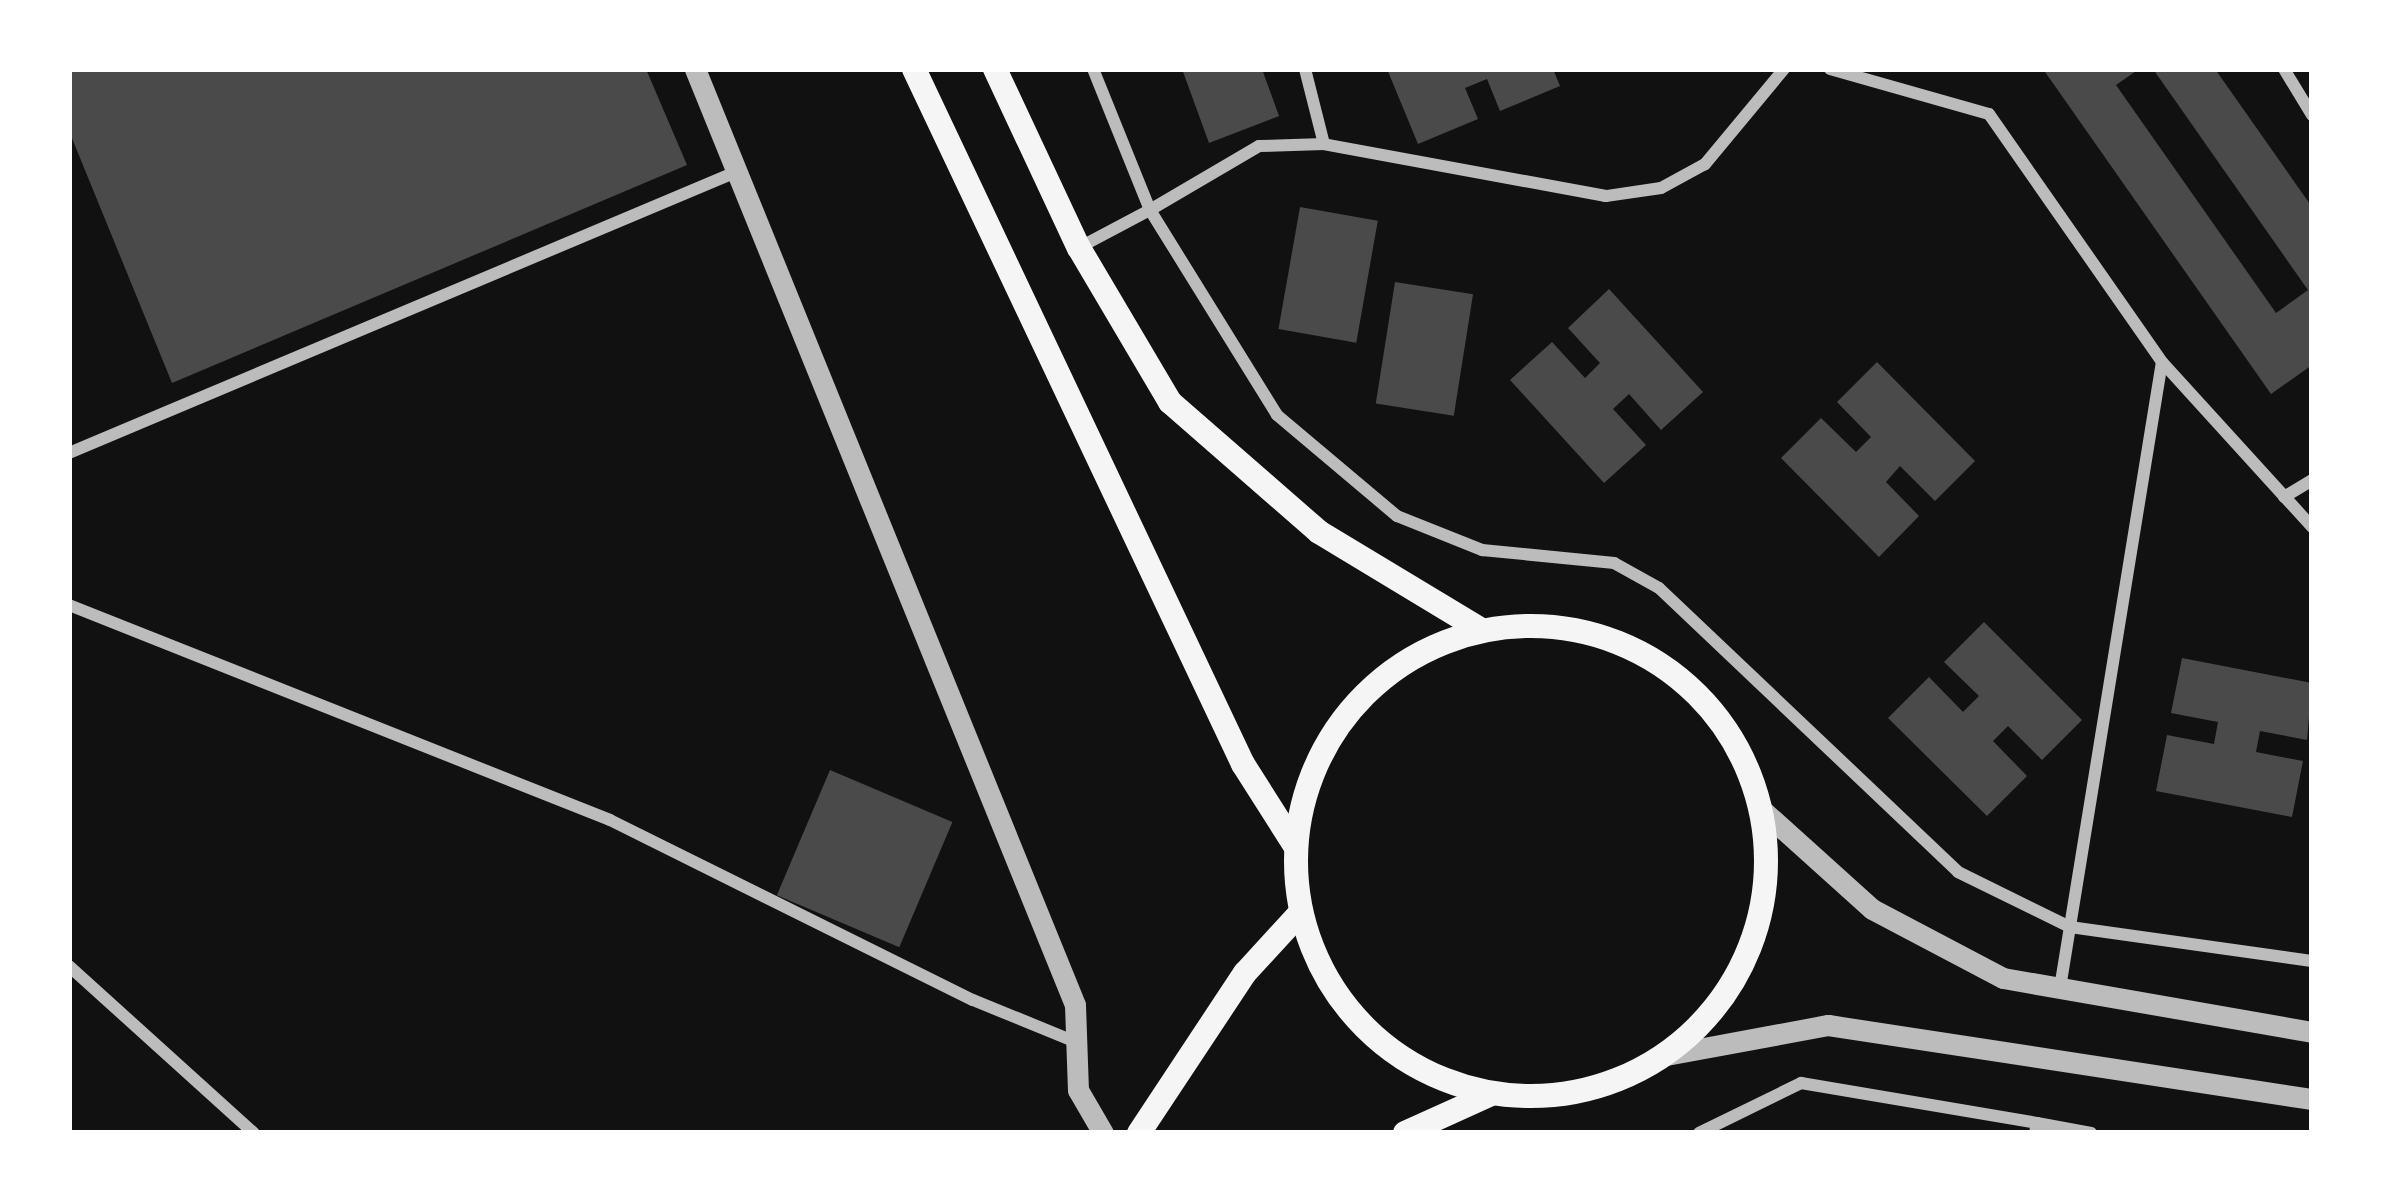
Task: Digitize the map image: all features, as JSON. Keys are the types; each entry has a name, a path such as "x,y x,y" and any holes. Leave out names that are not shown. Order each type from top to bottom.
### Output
{"main road":[{"path":"914,69 1243,764 1295,847"},
{"path":"995,69 1079,248 1170,402 1319,532 1480,629"},
{"path":"1554,626 1640,654 1687,684 1734,741 1762,810 1766,879 1751,947 1717,1007 1666,1055 1611,1084 1551,1097 1489,1095 1424,1073 1367,1033 1324,978 1300,913 1295,847 1307,787 1333,731 1373,686 1423,650 1480,629 1554,626"},
{"path":"1139,1133 1245,974 1300,913"},
{"path":"1406,1133 1489,1095"}],"street":[{"path":"695,69 1075,1005 1078,1090 1103,1133"},
{"path":"1093,69 1150,210 1277,415 1397,516 1482,550 1614,563 1659,588 1958,872 2070,927 2312,962"},
{"path":"1305,69 1324,144"},
{"path":"1079,248 1258,146 1324,144 1606,196 1661,188 1706,164 1784,69"},
{"path":"1830,69 1990,114 2162,362 2312,527"},
{"path":"2284,69 2312,115"},
{"path":"69,453 736,172"},
{"path":"2060,988 2162,362"},
{"path":"2284,497 2312,480"},
{"path":"69,605 610,820 973,1000 1076,1042"},
{"path":"1762,810 1872,909 2003,978 2312,1032"},
{"path":"69,966 254,1133"},
{"path":"1666,1055 1828,1025 2312,1099"},
{"path":"1699,1133 1801,1083 2036,1128 2091,1133"}],"building":[{"path":"69,69 646,69 687,165 172,383 69,131"},
{"path":"1182,69 1262,69 1279,116 1209,143"},
{"path":"1387,69 1553,69 1560,86 1500,111 1487,79 1465,88 1478,119 1418,144"},
{"path":"2043,69 2139,69 2116,85 2276,313 2308,290 2153,69 2215,69 2312,207 2312,365 2271,394"},
{"path":"1300,207 1378,221 1356,343 1278,329"},
{"path":"1395,282 1473,294 1454,416 1376,403"},
{"path":"1609,289 1703,392 1661,430 1629,394 1613,409 1646,445 1604,483 1510,380 1552,342 1585,378 1600,363 1568,328"},
{"path":"1877,362 1975,461 1935,501 1900,466 1886,482 1919,516 1879,557 1781,458 1821,418 1856,452 1871,437 1837,402"},
{"path":"1984,622 2082,720 2042,760 2008,726 1993,741 2027,776 1987,816 1888,718 1929,677 1963,712 1979,696 1944,662"},
{"path":"2182,658 2312,683 2307,740 2260,731 2256,752 2303,761 2292,817 2156,791 2167,735 2214,744 2218,722 2171,713"},
{"path":"830,770 952,822 899,947 777,895"}]}
